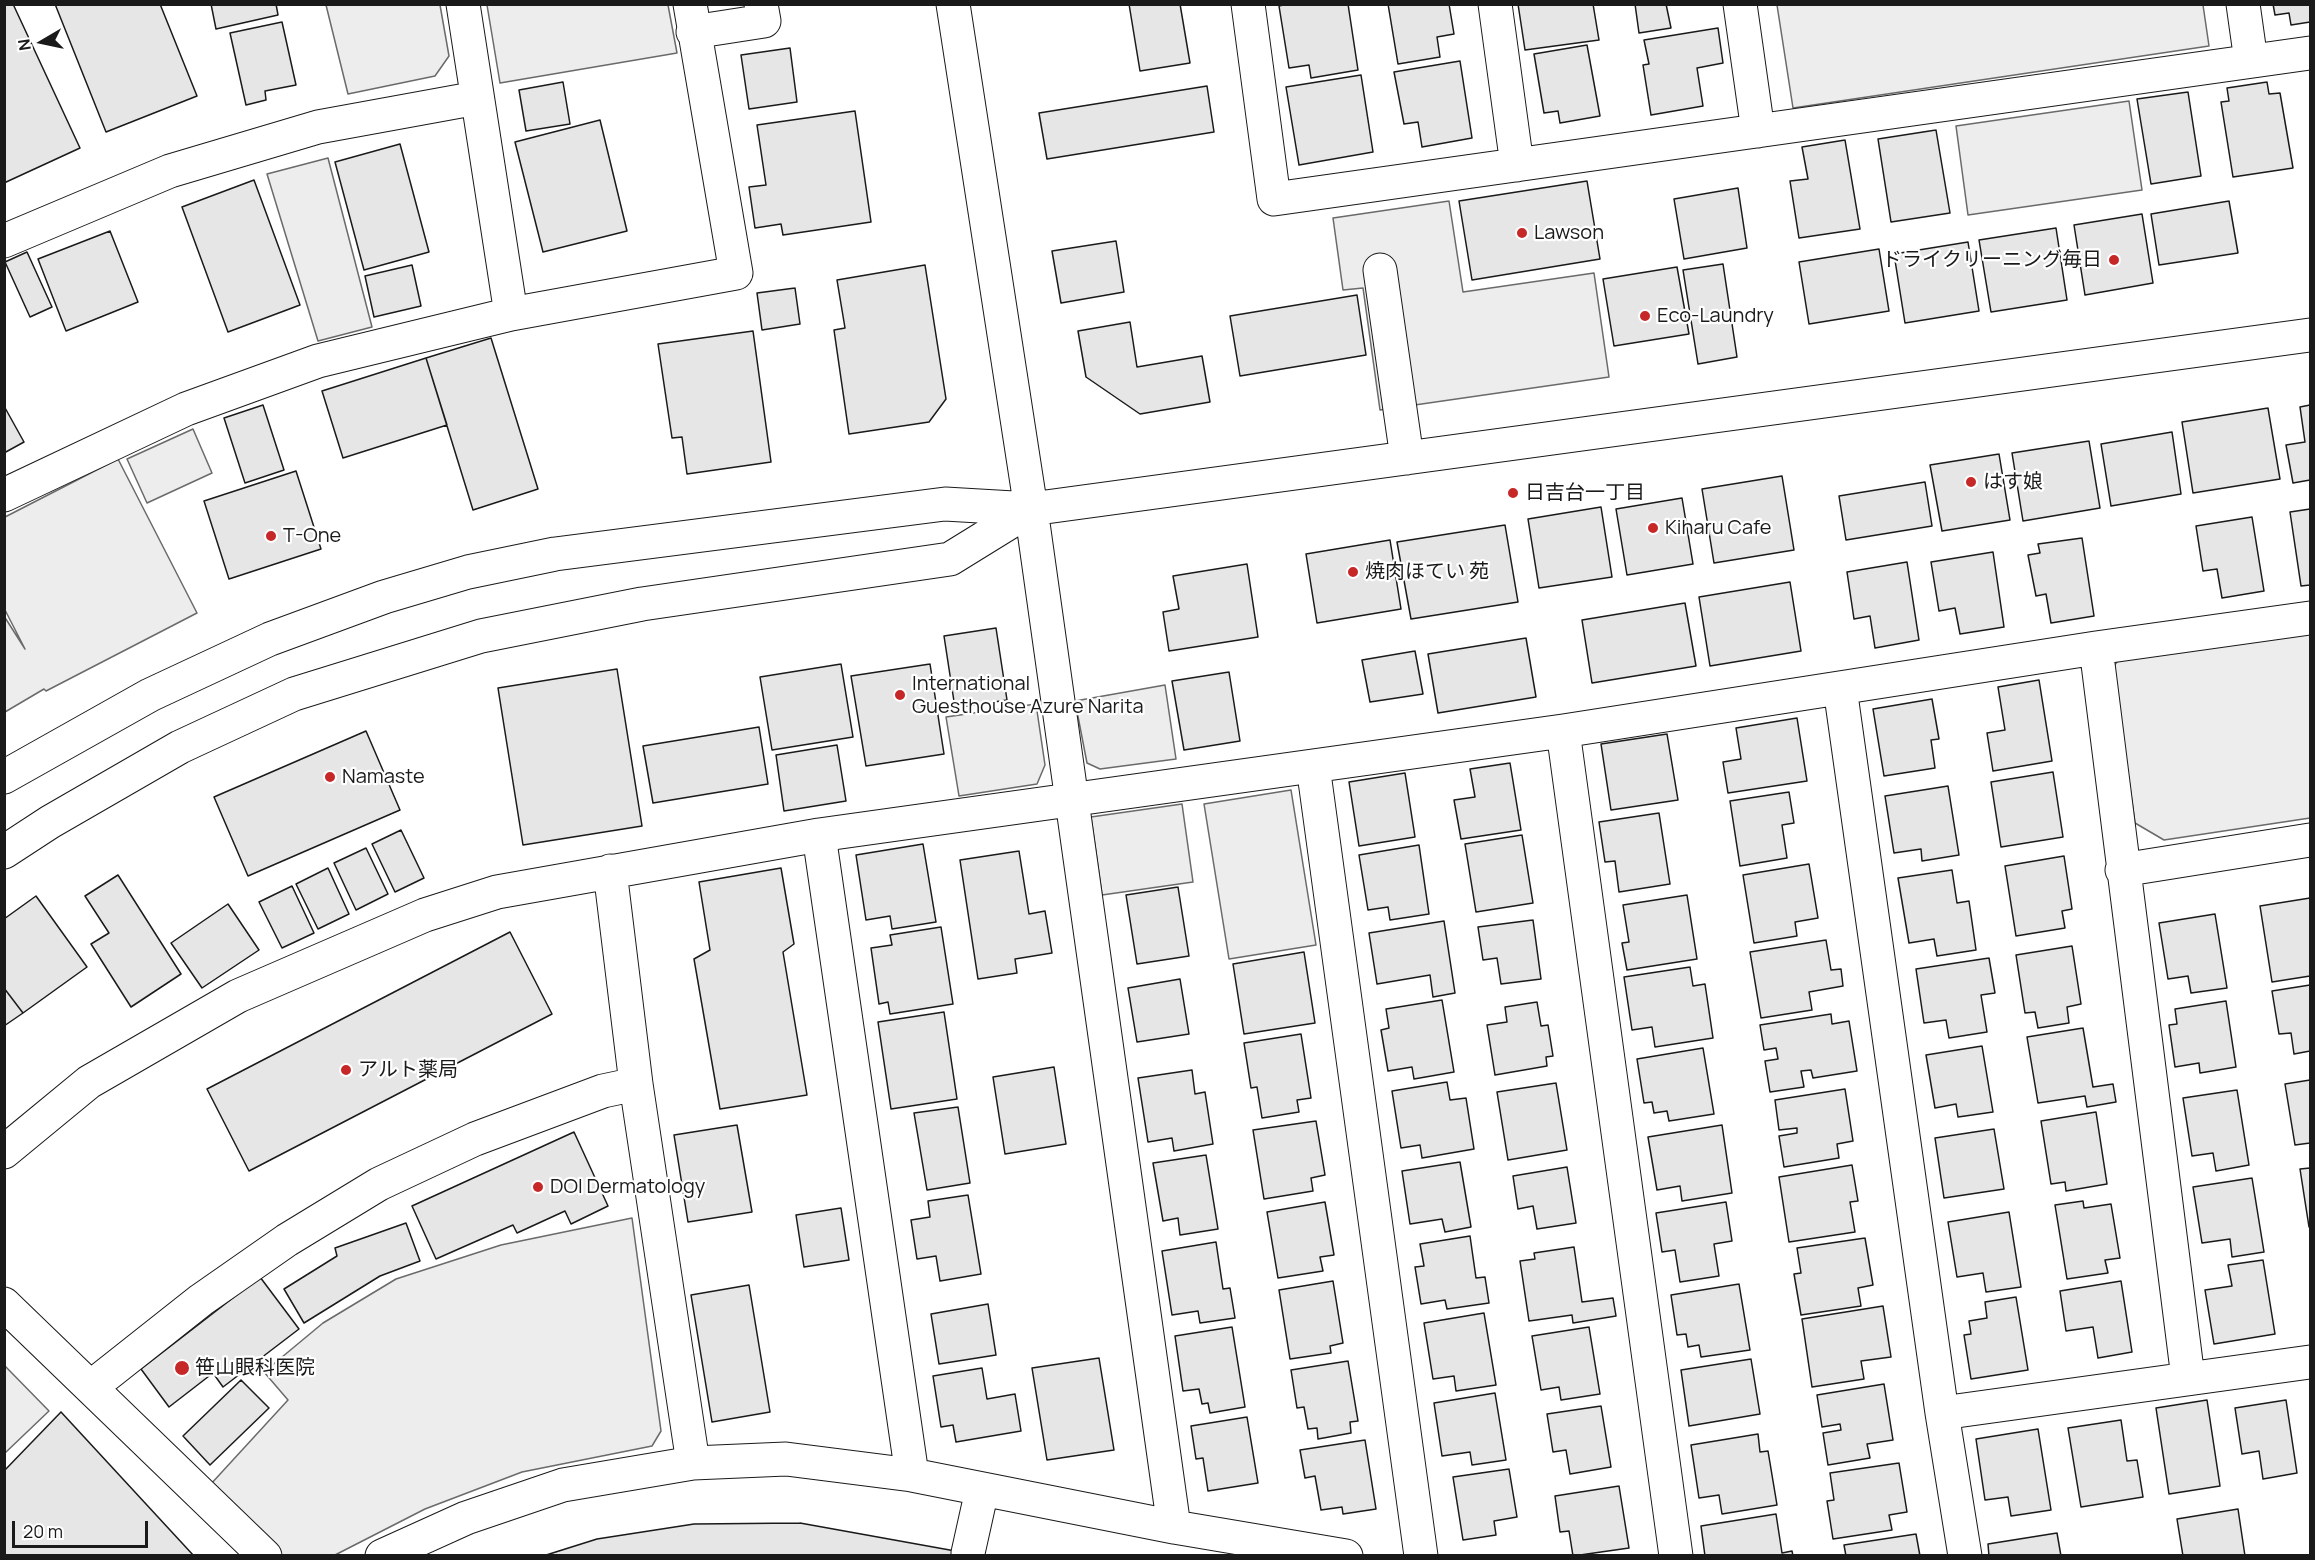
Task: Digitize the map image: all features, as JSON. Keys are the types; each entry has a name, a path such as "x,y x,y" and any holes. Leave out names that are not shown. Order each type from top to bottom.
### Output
{"street":[{"path":"463,4 511,314"},
{"path":"4,495 186,408 318,361 511,314 736,273 692,18 764,21 761,4"},
{"path":"952,4 1031,509 1174,1527"},
{"path":"1248,4 1274,199 2310,53"},
{"path":"1495,4 1517,165"},
{"path":"1740,4 1758,131"},
{"path":"2243,4 2251,62"},
{"path":"4,241 182,168 318,128 477,99"},
{"path":"1380,270 1407,458"},
{"path":"4,777 150,694 270,639 384,597 468,572 555,554 945,504 1031,509 2310,335"},
{"path":"4,852 50,822 180,747 294,694 481,636 642,604 950,559 1031,509"},
{"path":"4,1152 89,1082 238,996 425,915 497,892 819,835 1563,731 2096,648 2310,618"},
{"path":"2096,648 2122,870 2188,1378"},
{"path":"1840,688 1941,1413 1965,1556"},
{"path":"1563,731 1676,1556"},
{"path":"1313,766 1421,1556"},
{"path":"819,835 912,1475"},
{"path":"2122,870 2310,840"},
{"path":"610,871 636,1084 693,1463"},
{"path":"91,1387 201,1300 286,1240 379,1184 475,1139 603,1091 636,1084"},
{"path":"4,1304 265,1556"},
{"path":"1941,1413 2310,1362"},
{"path":"382,1556 466,1518 562,1485 693,1463 786,1459 912,1475 1174,1527 1260,1549 1346,1556"},
{"path":"968,1553 982,1490"}],"shaded area":[{"path":"326,5 440,5 449,56 435,76 348,94"},
{"path":"487,5 668,5 677,53 500,83"},
{"path":"1777,5 2203,5 2209,46 1793,108"},
{"path":"2129,101 2142,190 1968,215 1956,126"},
{"path":"328,158 372,327 318,341 267,174"},
{"path":"1449,201 1463,292 1594,273 1609,377 1380,410 1363,288 1343,290 1333,218"},
{"path":"193,429 212,473 147,503 127,459"},
{"path":"118,459 197,613 46,691 44,689 5,712 4,616 25,649 5,610 5,517"},
{"path":"2310,616 2310,818 2164,840 2135,823 2113,667 2134,641"},
{"path":"1165,685 1176,759 1100,769 1087,763 1075,701"},
{"path":"1036,704 1045,765 1037,784 959,796 946,717"},
{"path":"1291,790 1316,945 1229,959 1204,804"},
{"path":"1182,804 1193,882 1102,895 1091,817"},
{"path":"632,1218 661,1431 652,1446 522,1472 425,1509 335,1555 282,1555 210,1485 288,1400 264,1372 323,1323 396,1279 501,1245"},
{"path":"5,1366 49,1411 5,1453"}],"building":[{"path":"4,4 13,4 80,148 4,183"},
{"path":"55,4 160,4 197,96 106,132"},
{"path":"211,4 276,4 278,15 216,29"},
{"path":"1129,4 1180,4 1190,63 1140,71"},
{"path":"1348,4 1358,70 1311,78 1309,65 1289,68 1279,6"},
{"path":"1388,4 1449,4 1454,34 1437,37 1440,57 1398,64"},
{"path":"1518,4 1593,4 1599,40 1525,50"},
{"path":"1635,4 1666,4 1671,28 1639,33"},
{"path":"2273,4 2310,4 2310,22 2291,25 2289,13 2275,15"},
{"path":"282,22 296,85 265,91 266,100 246,105 230,33"},
{"path":"1718,28 1723,63 1697,68 1703,106 1651,115 1643,65 1649,64 1644,40"},
{"path":"1587,45 1600,116 1560,123 1558,111 1544,113 1534,54"},
{"path":"790,48 797,102 749,109 741,55"},
{"path":"1460,61 1472,138 1422,147 1418,122 1404,124 1394,72"},
{"path":"1361,75 1373,152 1299,165 1286,87"},
{"path":"563,82 570,124 526,131 519,90"},
{"path":"2267,82 2269,94 2280,93 2293,168 2233,177 2221,102 2229,101 2227,88"},
{"path":"1207,86 1214,132 1047,159 1039,113"},
{"path":"2188,92 2201,176 2151,184 2137,99"},
{"path":"855,111 871,222 783,235 781,224 755,228 749,187 766,185 757,125"},
{"path":"600,120 627,231 543,252 515,142"},
{"path":"1936,130 1950,213 1891,222 1878,139"},
{"path":"1845,140 1860,229 1799,238 1790,181 1808,179 1802,147"},
{"path":"400,144 429,252 364,270 335,162"},
{"path":"254,180 300,305 228,332 182,207"},
{"path":"1587,181 1600,259 1472,280 1459,201"},
{"path":"1738,188 1747,248 1684,259 1674,199"},
{"path":"2229,201 2238,253 2159,265 2151,214"},
{"path":"2142,214 2153,283 2085,295 2074,225"},
{"path":"2056,228 2067,300 1991,312 1979,240"},
{"path":"110,231 138,302 66,331 38,259"},
{"path":"1116,241 1124,292 1061,303 1052,251"},
{"path":"1968,242 1979,311 1905,323 1894,254"},
{"path":"1879,249 1889,311 1809,324 1799,262"},
{"path":"27,252 52,307 30,317 5,262"},
{"path":"1723,264 1737,357 1698,364 1683,270"},
{"path":"412,265 421,306 374,317 365,276"},
{"path":"925,265 946,399 929,422 849,434 834,330 845,328 837,280"},
{"path":"1677,267 1689,334 1614,346 1603,279"},
{"path":"795,288 800,324 762,330 757,293"},
{"path":"1357,295 1366,355 1240,376 1230,316"},
{"path":"1130,322 1137,367 1202,356 1210,402 1140,414 1086,377 1078,331"},
{"path":"753,331 771,462 687,474 682,437 672,438 658,344"},
{"path":"491,338 538,489 473,510 426,358"},
{"path":"426,358 447,425 343,458 322,391"},
{"path":"263,405 284,470 245,483 224,418"},
{"path":"2310,405 2310,480 2293,483 2286,445 2305,442 2300,407"},
{"path":"4,406 24,442 4,453"},
{"path":"2268,408 2280,479 2193,493 2182,422"},
{"path":"2172,432 2181,494 2111,506 2101,444"},
{"path":"2089,441 2100,508 2023,521 2012,453"},
{"path":"1999,454 2010,520 1942,531 1930,465"},
{"path":"296,471 321,549 229,579 204,501"},
{"path":"1782,476 1794,550 1714,563 1702,489"},
{"path":"1925,482 1932,526 1846,540 1839,496"},
{"path":"1682,498 1693,564 1627,575 1616,509"},
{"path":"1601,507 1612,577 1539,588 1528,519"},
{"path":"2310,509 2310,585 2301,586 2290,512"},
{"path":"2252,517 2264,591 2222,598 2217,569 2203,571 2196,526"},
{"path":"1505,525 1518,602 1411,619 1397,542"},
{"path":"2082,538 2094,616 2051,623 2046,594 2036,596 2028,555 2040,553 2038,544"},
{"path":"1390,540 1401,609 1317,623 1306,554"},
{"path":"1993,552 2004,627 1960,634 1955,608 1939,611 1931,562"},
{"path":"1907,562 1919,640 1875,648 1870,616 1854,619 1847,572"},
{"path":"1247,564 1258,637 1169,651 1163,612 1179,609 1173,576"},
{"path":"1790,582 1801,651 1710,666 1699,597"},
{"path":"1685,603 1696,666 1592,683 1582,620"},
{"path":"996,628 1007,700 955,708 944,636"},
{"path":"1526,638 1536,697 1438,713 1428,654"},
{"path":"1415,651 1423,694 1370,702 1362,660"},
{"path":"841,664 853,737 772,750 760,677"},
{"path":"930,664 944,754 866,766 851,676"},
{"path":"617,669 642,826 523,845 498,688"},
{"path":"1229,672 1240,741 1184,750 1172,681"},
{"path":"2039,680 2052,761 1993,771 1987,733 2005,730 1998,687"},
{"path":"1932,699 1939,739 1931,740 1935,768 1884,776 1873,709"},
{"path":"1797,718 1807,781 1728,793 1723,762 1741,759 1736,728"},
{"path":"759,727 768,784 653,803 643,746"},
{"path":"366,731 400,810 248,876 214,797"},
{"path":"1667,734 1678,800 1611,810 1601,744"},
{"path":"837,745 846,801 784,811 776,755"},
{"path":"1510,763 1521,830 1461,839 1454,800 1475,797 1470,769"},
{"path":"2053,772 2063,837 2001,847 1991,782"},
{"path":"1405,773 1415,837 1359,846 1349,782"},
{"path":"1948,786 1959,855 1922,861 1921,849 1894,853 1885,796"},
{"path":"1789,792 1794,823 1782,825 1787,858 1740,866 1730,801"},
{"path":"1659,813 1670,884 1619,892 1615,861 1605,862 1599,822"},
{"path":"401,830 424,878 395,892 372,844"},
{"path":"1522,835 1533,903 1476,912 1465,844"},
{"path":"923,844 936,922 892,929 890,916 866,920 856,855"},
{"path":"1419,845 1429,914 1390,920 1388,907 1368,910 1359,855"},
{"path":"366,848 388,894 356,910 334,863"},
{"path":"1019,851 1029,914 1045,911 1052,953 1015,959 1017,973 978,979 960,860"},
{"path":"2064,856 2072,909 2062,911 2065,928 2016,936 2005,866"},
{"path":"1809,864 1818,918 1795,922 1797,936 1754,943 1743,875"},
{"path":"328,868 349,914 318,929 296,884"},
{"path":"781,868 794,944 783,952 807,1095 720,1109 694,959 710,950 699,882"},
{"path":"1952,870 1957,903 1969,901 1976,950 1937,956 1934,939 1909,943 1898,878"},
{"path":"118,875 181,974 131,1007 91,944 109,933 85,896"},
{"path":"292,886 314,933 282,948 259,902"},
{"path":"1178,887 1189,956 1137,964 1126,895"},
{"path":"1687,895 1697,959 1627,970 1622,943 1629,942 1623,905"},
{"path":"36,896 87,967 23,1013 4,988 4,919"},
{"path":"2310,898 2310,976 2272,982 2260,906"},
{"path":"228,904 259,950 202,988 171,943"},
{"path":"2215,914 2227,988 2191,993 2188,976 2168,979 2159,923"},
{"path":"1533,920 1541,979 1501,984 1497,958 1483,960 1478,927"},
{"path":"1444,921 1455,993 1433,997 1430,975 1377,984 1369,933"},
{"path":"941,927 953,1004 890,1014 888,1002 879,1004 871,948 892,945 890,935"},
{"path":"510,932 552,1014 249,1171 207,1089"},
{"path":"1826,940 1831,970 1841,969 1843,986 1809,992 1812,1010 1761,1018 1750,952"},
{"path":"2072,946 2081,1004 2067,1007 2069,1023 2038,1028 2035,1012 2025,1013 2016,955"},
{"path":"1304,952 1315,1023 1244,1034 1233,964"},
{"path":"1989,958 1995,993 1981,995 1987,1032 1949,1038 1946,1020 1924,1023 1916,969"},
{"path":"1690,967 1693,986 1705,984 1713,1038 1655,1047 1652,1027 1632,1030 1624,977"},
{"path":"1180,979 1189,1034 1137,1042 1128,988"},
{"path":"2310,985 2310,1051 2294,1054 2291,1033 2279,1034 2272,991"},
{"path":"4,988 23,1013 4,1026"},
{"path":"1442,1000 1454,1072 1414,1079 1412,1067 1388,1071 1381,1030 1389,1028 1386,1009"},
{"path":"2226,1001 2236,1067 2200,1073 2199,1063 2175,1067 2169,1025 2177,1024 2175,1009"},
{"path":"1537,1002 1541,1026 1548,1025 1553,1056 1546,1057 1547,1066 1495,1075 1487,1025 1507,1022 1505,1007"},
{"path":"944,1012 957,1099 891,1109 878,1022"},
{"path":"1831,1014 1832,1024 1849,1021 1857,1071 1813,1078 1811,1070 1801,1071 1804,1087 1770,1092 1765,1061 1778,1059 1776,1048 1764,1050 1760,1025"},
{"path":"2083,1028 2093,1087 2113,1084 2116,1102 2087,1107 2085,1096 2038,1103 2027,1037"},
{"path":"1301,1034 1311,1098 1297,1100 1299,1112 1262,1118 1257,1087 1251,1088 1244,1043"},
{"path":"1982,1046 1993,1112 1958,1117 1956,1104 1935,1108 1926,1055"},
{"path":"1703,1048 1714,1114 1669,1121 1667,1111 1654,1113 1652,1102 1644,1103 1637,1059"},
{"path":"1054,1067 1066,1144 1005,1154 993,1077"},
{"path":"1192,1070 1195,1094 1205,1092 1213,1144 1174,1151 1172,1138 1148,1142 1138,1078"},
{"path":"2310,1080 2310,1143 2295,1145 2285,1084"},
{"path":"1447,1082 1450,1100 1466,1098 1474,1149 1422,1158 1420,1145 1401,1148 1392,1091"},
{"path":"1556,1083 1567,1150 1508,1160 1497,1092"},
{"path":"1845,1089 1853,1141 1837,1144 1839,1158 1784,1167 1779,1136 1797,1133 1797,1128 1779,1130 1775,1100"},
{"path":"2237,1090 2249,1165 2216,1171 2213,1153 2192,1156 2183,1098"},
{"path":"958,1107 970,1183 927,1190 914,1113"},
{"path":"2096,1112 2107,1184 2066,1191 2065,1182 2051,1184 2041,1121"},
{"path":"1316,1121 1325,1175 1311,1178 1313,1191 1264,1199 1253,1130"},
{"path":"737,1125 752,1212 688,1222 674,1135"},
{"path":"1722,1125 1732,1193 1682,1201 1680,1186 1657,1190 1648,1137"},
{"path":"1994,1129 2004,1189 1944,1198 1935,1138"},
{"path":"574,1132 608,1206 571,1224 565,1211 517,1233 513,1225 436,1259 412,1206"},
{"path":"1206,1155 1218,1229 1180,1235 1178,1218 1163,1221 1153,1163"},
{"path":"1460,1162 1471,1227 1445,1232 1442,1219 1410,1224 1402,1171"},
{"path":"1852,1165 1858,1201 1850,1202 1855,1232 1789,1242 1779,1177"},
{"path":"1567,1167 1576,1223 1537,1229 1533,1206 1518,1209 1513,1176"},
{"path":"2310,1168 2310,1227 2309,1227 2300,1169"},
{"path":"2252,1178 2264,1252 2232,1257 2230,1239 2202,1243 2193,1187"},
{"path":"968,1195 981,1274 940,1281 936,1256 917,1259 911,1220 930,1217 928,1201"},
{"path":"2083,1201 2084,1208 2111,1204 2120,1258 2105,1260 2108,1273 2067,1279 2055,1205"},
{"path":"1325,1202 1334,1255 1320,1257 1323,1271 1278,1278 1267,1212"},
{"path":"1726,1202 1732,1241 1714,1244 1719,1276 1680,1282 1675,1250 1662,1252 1656,1213"},
{"path":"841,1208 849,1260 804,1267 796,1215"},
{"path":"2009,1212 2021,1287 1986,1292 1983,1273 1957,1277 1948,1222"},
{"path":"406,1223 420,1261 380,1276 304,1323 284,1289 337,1256 335,1248"},
{"path":"1470,1236 1476,1278 1485,1277 1489,1303 1447,1309 1445,1300 1421,1304 1415,1267 1424,1266 1420,1244"},
{"path":"1865,1238 1873,1285 1858,1288 1861,1306 1801,1315 1794,1274 1801,1273 1797,1248"},
{"path":"1216,1242 1223,1289 1230,1288 1235,1318 1200,1323 1198,1311 1172,1315 1162,1251"},
{"path":"1574,1247 1582,1302 1613,1298 1616,1316 1573,1323 1572,1315 1529,1321 1520,1261 1535,1259 1534,1253"},
{"path":"2263,1260 2275,1334 2214,1344 2205,1290 2232,1286 2228,1265"},
{"path":"260,1277 299,1329 223,1387 213,1373 169,1407 141,1369"},
{"path":"1333,1281 1343,1343 1330,1346 1331,1353 1290,1359 1279,1290"},
{"path":"2121,1281 2132,1352 2098,1358 2093,1327 2066,1331 2060,1291"},
{"path":"1739,1284 1750,1350 1701,1357 1699,1345 1688,1347 1686,1334 1677,1335 1671,1295"},
{"path":"749,1285 770,1412 712,1422 691,1295"},
{"path":"2016,1297 2028,1370 1971,1379 1964,1335 1971,1334 1969,1321 1987,1318 1985,1302"},
{"path":"988,1304 996,1355 939,1364 931,1314"},
{"path":"1883,1306 1891,1357 1861,1361 1864,1379 1812,1387 1802,1319"},
{"path":"1484,1313 1496,1385 1456,1391 1454,1376 1433,1379 1424,1323"},
{"path":"1232,1327 1245,1407 1210,1413 1208,1403 1202,1404 1199,1389 1183,1391 1175,1336"},
{"path":"1589,1327 1600,1394 1561,1400 1559,1387 1541,1390 1532,1336"},
{"path":"1099,1358 1114,1450 1047,1460 1032,1368"},
{"path":"1751,1359 1760,1414 1689,1426 1681,1370"},
{"path":"1348,1361 1358,1421 1350,1422 1351,1433 1318,1439 1317,1428 1308,1429 1304,1407 1297,1408 1291,1370"},
{"path":"982,1368 987,1399 1015,1394 1021,1431 956,1442 953,1425 941,1427 933,1376"},
{"path":"241,1380 269,1408 210,1465 183,1436"},
{"path":"1884,1384 1893,1440 1867,1444 1870,1458 1828,1465 1823,1433 1841,1430 1840,1424 1822,1427 1817,1395"},
{"path":"1495,1393 1506,1460 1472,1465 1470,1452 1442,1456 1434,1403"},
{"path":"2207,1400 2220,1486 2169,1494 2156,1408"},
{"path":"2286,1400 2297,1473 2263,1479 2259,1451 2242,1454 2235,1408"},
{"path":"1601,1406 1611,1467 1570,1474 1566,1450 1553,1452 1547,1414"},
{"path":"61,1412 194,1556 4,1556 4,1471"},
{"path":"1247,1417 1258,1483 1208,1491 1203,1458 1196,1459 1191,1426"},
{"path":"2121,1420 2127,1461 2137,1460 2143,1497 2081,1507 2068,1428"},
{"path":"2038,1429 2051,1510 2011,1516 2008,1497 1985,1500 1976,1439"},
{"path":"1758,1434 1760,1452 1768,1451 1777,1505 1722,1514 1719,1495 1699,1498 1691,1445"},
{"path":"1365,1440 1376,1509 1343,1514 1342,1507 1321,1510 1315,1476 1305,1478 1300,1450"},
{"path":"1899,1463 1907,1512 1889,1515 1892,1530 1833,1539 1827,1501 1834,1500 1830,1473"},
{"path":"1509,1469 1517,1517 1494,1521 1496,1535 1463,1540 1453,1477"},
{"path":"1619,1486 1629,1548 1573,1556 1569,1531 1560,1532 1555,1496"},
{"path":"2238,1509 2245,1556 2183,1556 2177,1519"},
{"path":"1776,1514 1782,1553 1792,1551 1793,1556 1705,1556 1701,1526"},
{"path":"800,1523 983,1556 543,1556 597,1539 694,1524"},
{"path":"2057,1533 2061,1556 1989,1556 1988,1544"},
{"path":"1916,1534 1920,1556 1846,1556 1844,1545"}],"place":[{"name":"Lawson","path":"1522,233"},
{"name":"ドライクリーニング毎日","path":"2114,260"},
{"name":"Eco-Laundry","path":"1645,316"},
{"name":"はす娘","path":"1971,482"},
{"name":"日吉台一丁目","path":"1513,493"},
{"name":"Kiharu Cafe","path":"1653,528"},
{"name":"T-One","path":"271,536"},
{"name":"焼肉ほてい 苑","path":"1353,572"},
{"name":"International Guesthouse Azure Narita","path":"900,695"},
{"name":"Namaste","path":"330,777"},
{"name":"アルト薬局","path":"346,1070"},
{"name":"DOI Dermatology","path":"538,1187"},
{"name":"笹山眼科医院","path":"182,1368"}]}
